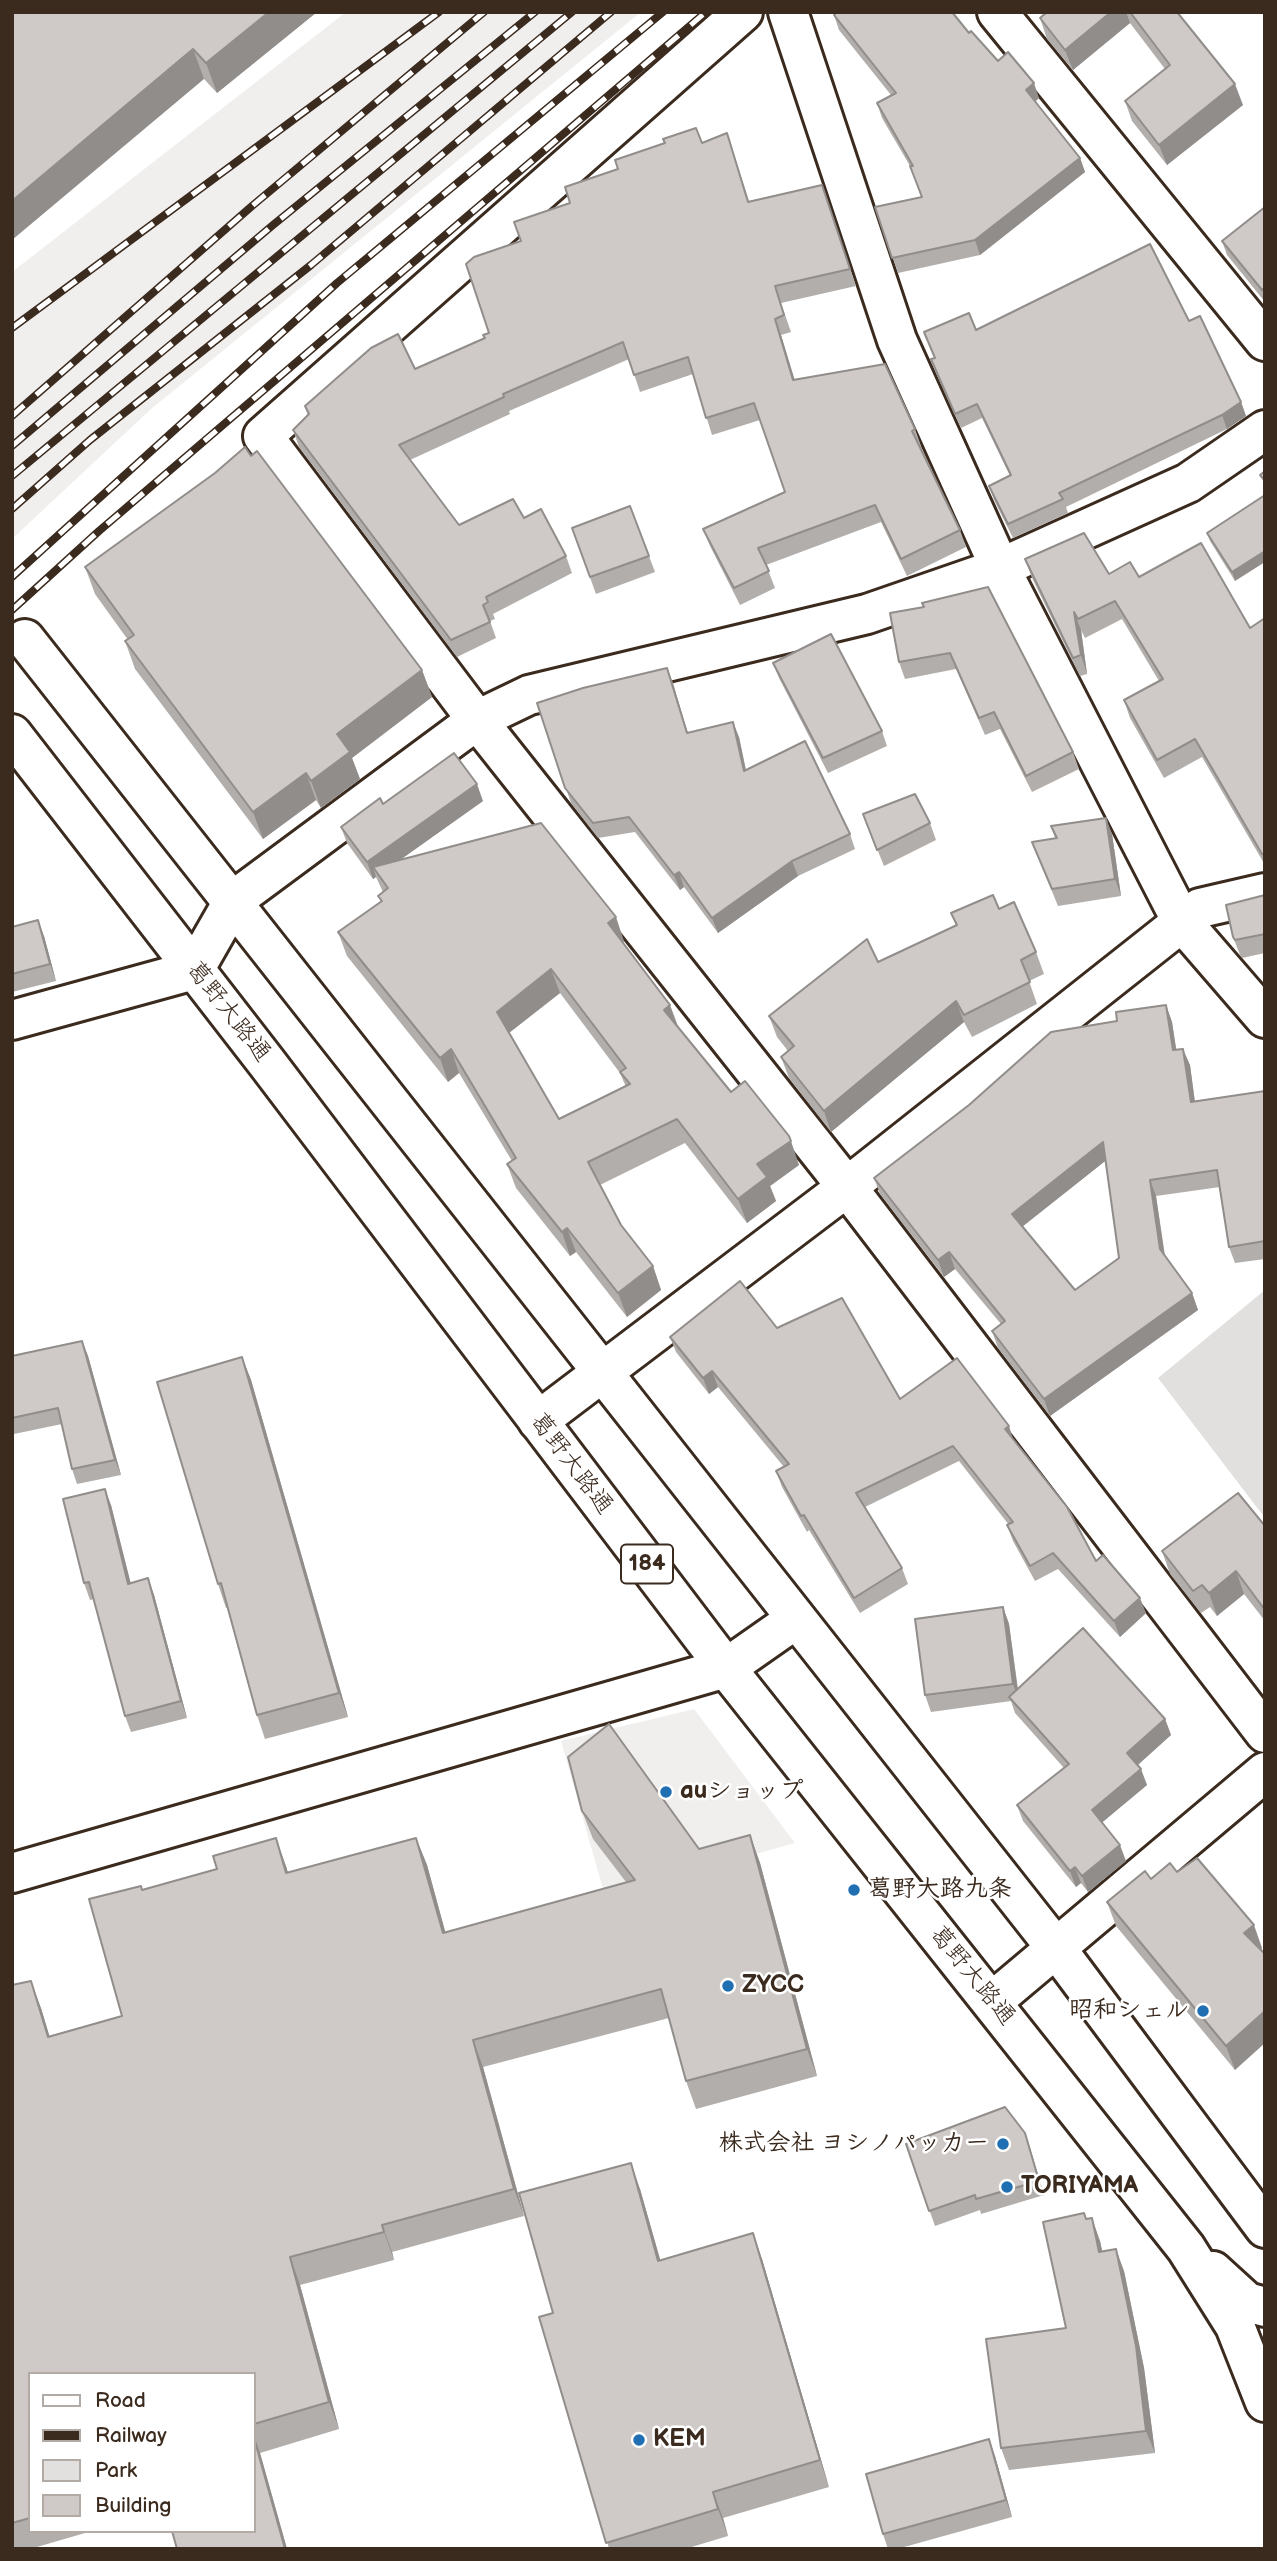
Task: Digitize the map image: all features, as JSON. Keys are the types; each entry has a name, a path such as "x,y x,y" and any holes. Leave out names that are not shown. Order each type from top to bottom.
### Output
{"street":[{"path":"743,12 263,436 477,720 847,1187 1265,1733"},
{"path":"788,12 897,341 1000,568 1182,922 1265,1018"},
{"path":"997,12 1265,341"},
{"path":"12,1020 194,970 234,900 477,720 529,695 867,614 1000,568 1188,483 1265,430"},
{"path":"26,639 1056,1948 1265,2228"},
{"name":"葛野大路通","path":"12,734 726,1668 993,2001 1186,2248 1235,2326 1265,2402"},
{"path":"538,1421 847,1187 1200,908 1265,893"},
{"path":"12,1873 726,1668 796,1619"},
{"path":"993,2001 1265,1772"},
{"path":"1186,2248 1247,2302 1265,2307"}],"shaded area":[{"path":"346,12 641,12 151,409 12,539 12,272"},
{"name":"auショップ","path":"694,1709 795,1843 605,1896 561,1741"}],"green space":[{"path":"1265,1290 1265,1518 1158,1378"}],"building":[{"path":"12,12 269,12 206,63 193,49 12,201"},
{"path":"837,12 952,12 998,61 1008,52 1034,83 1026,90 1080,158 975,240 892,258 875,207 922,197 910,166 913,166 877,103 896,93 834,15"},
{"path":"1047,12 1111,12 1065,50 1040,18"},
{"path":"1130,12 1177,12 1235,84 1159,145 1125,101 1170,65"},
{"path":"696,128 702,143 727,133 748,202 822,185 850,269 775,286 784,315 775,319 793,380 885,364 915,429 912,431 960,530 901,559 875,505 758,548 769,571 734,588 703,529 785,492 754,403 706,418 688,357 634,375 623,342 503,394 504,397 399,445 459,525 513,499 524,518 541,509 566,556 486,597 488,602 483,605 490,622 451,640 293,430 309,414 305,406 371,348 398,334 415,369 485,338 483,335 489,333 466,264 474,257 521,241 514,222 570,203 565,187 618,169 615,160 665,143 663,139"},
{"path":"1265,207 1265,287 1262,290 1222,241"},
{"path":"1150,244 1189,321 1200,316 1241,402 1222,415 1059,493 1063,499 1008,524 989,486 1011,475 977,404 955,414 931,359 935,358 924,332 969,313 976,330"},
{"path":"245,447 251,456 257,451 422,670 337,734 350,752 311,781 306,773 253,812 125,641 134,635 85,567 215,473"},
{"path":"1265,495 1265,551 1232,572 1207,533"},
{"path":"630,506 649,556 590,577 572,528"},
{"path":"1084,533 1109,574 1130,562 1139,577 1201,543 1250,628 1265,618 1265,855 1195,739 1157,760 1124,700 1163,679 1115,601 1078,619 1074,612 1081,655 1073,658 1025,559"},
{"path":"988,587 1073,752 1026,776 994,712 979,718 950,653 899,662 890,613 924,607 922,603"},
{"path":"831,634 882,731 823,758 773,663"},
{"path":"667,668 687,733 733,722 744,771 805,741 850,834 792,861 712,918 679,872 674,875 629,817 593,823 565,788 537,703 583,688"},
{"path":"454,753 477,784 367,862 341,827 380,798 383,804"},
{"path":"915,794 930,823 877,850 863,814"},
{"path":"1106,818 1115,879 1052,889 1032,842 1057,838 1051,826"},
{"path":"541,823 616,917 608,923 670,1005 664,1010 731,1092 745,1081 789,1136 791,1141 757,1164 767,1177 738,1199 677,1119 588,1162 621,1225 653,1266 618,1293 567,1228 562,1232 507,1164 516,1158 451,1049 440,1058 338,932 382,901 378,896 388,888 373,867","holes":["551,969 626,1068 620,1072 630,1084 559,1119 497,1012"]},
{"path":"993,895 999,909 1014,902 1036,952 1021,960 1030,982 964,1015 956,1001 824,1111 781,1057 794,1046 769,1016 867,939 878,962 957,925 951,913"},
{"path":"1265,895 1265,934 1235,940 1226,905"},
{"path":"38,920 50,964 12,974 12,927"},
{"path":"1166,1005 1173,1050 1183,1049 1191,1102 1265,1091 1265,1241 1229,1247 1217,1170 1150,1180 1160,1249 1192,1293 1044,1399 992,1331 1005,1321 949,1252 938,1260 874,1178 969,1105 1051,1032 1117,1021 1116,1012","holes":["1103,1142 1119,1258 1075,1290 1012,1214"]},
{"path":"740,1281 777,1328 842,1298 900,1399 957,1358 1009,1426 1005,1429 1067,1507 1096,1561 1103,1555 1140,1598 1114,1621 1053,1553 1030,1566 1007,1525 1013,1522 953,1446 856,1493 902,1568 854,1598 804,1515 801,1516 776,1471 789,1464 712,1371 703,1378 670,1337"},
{"path":"82,1341 115,1460 72,1469 58,1408 12,1418 12,1356"},
{"path":"242,1357 339,1693 257,1715 221,1583 218,1584 157,1382"},
{"path":"105,1489 128,1584 148,1578 181,1701 125,1716 89,1582 84,1583 63,1499"},
{"path":"1238,1493 1265,1526 1265,1610 1236,1571 1209,1593 1202,1585 1193,1591 1162,1551"},
{"path":"1003,1607 1013,1684 925,1695 915,1619"},
{"path":"1083,1628 1165,1719 1127,1753 1141,1769 1092,1810 1120,1845 1082,1876 1075,1867 1070,1871 1017,1805 1069,1764 1009,1697"},
{"path":"609,1724 699,1849 750,1835 807,2049 686,2081 661,1989 473,2040 514,2189 382,2225 384,2232 290,2257 329,2402 256,2423 256,2372 28,2372 28,2519 12,2523 12,1985 31,1981 48,2037 122,2016 89,1899 141,1886 142,1890 217,1869 213,1856 276,1838 286,1873 416,1838 443,1933 635,1880 582,1811 568,1757"},
{"path":"1197,1858 1254,1925 1244,1933 1265,1954 1265,2011 1226,2046 1107,1902 1145,1871 1151,1879 1170,1863 1177,1872"},
{"path":"1005,2107 1025,2133 1039,2181 976,2199 975,2195 929,2211 906,2144"},
{"path":"631,2163 658,2261 753,2233 820,2460 713,2492 718,2509 606,2543 539,2317 553,2313 519,2193"},
{"path":"1084,2213 1086,2219 1092,2218 1099,2252 1116,2249 1136,2346 1146,2431 1001,2448 986,2339 1066,2328 1043,2222"},
{"path":"989,2439 1006,2500 883,2534 866,2474"},
{"path":"256,2445 285,2549 177,2549 173,2533 256,2533"}],"railway":[{"path":"12,328 439,12"},
{"path":"12,416 252,206 484,12"},
{"path":"12,446 273,225 535,12"},
{"path":"12,476 572,12"},
{"path":"12,509 90,440 311,265 611,12"},
{"path":"12,577 337,283 663,12"},
{"path":"12,610 99,531 706,12"}],"place":[{"name":"auショップ","path":"666,1792"},
{"name":"葛野大路九条","path":"854,1890"},
{"name":"ZYCC","path":"728,1986"},
{"name":"昭和シェル","path":"1203,2011"},
{"name":"株式会社 ヨシノパッカー","path":"1003,2144"},
{"name":"TORIYAMA","path":"1007,2187"},
{"name":"KEM","path":"639,2440"}]}
